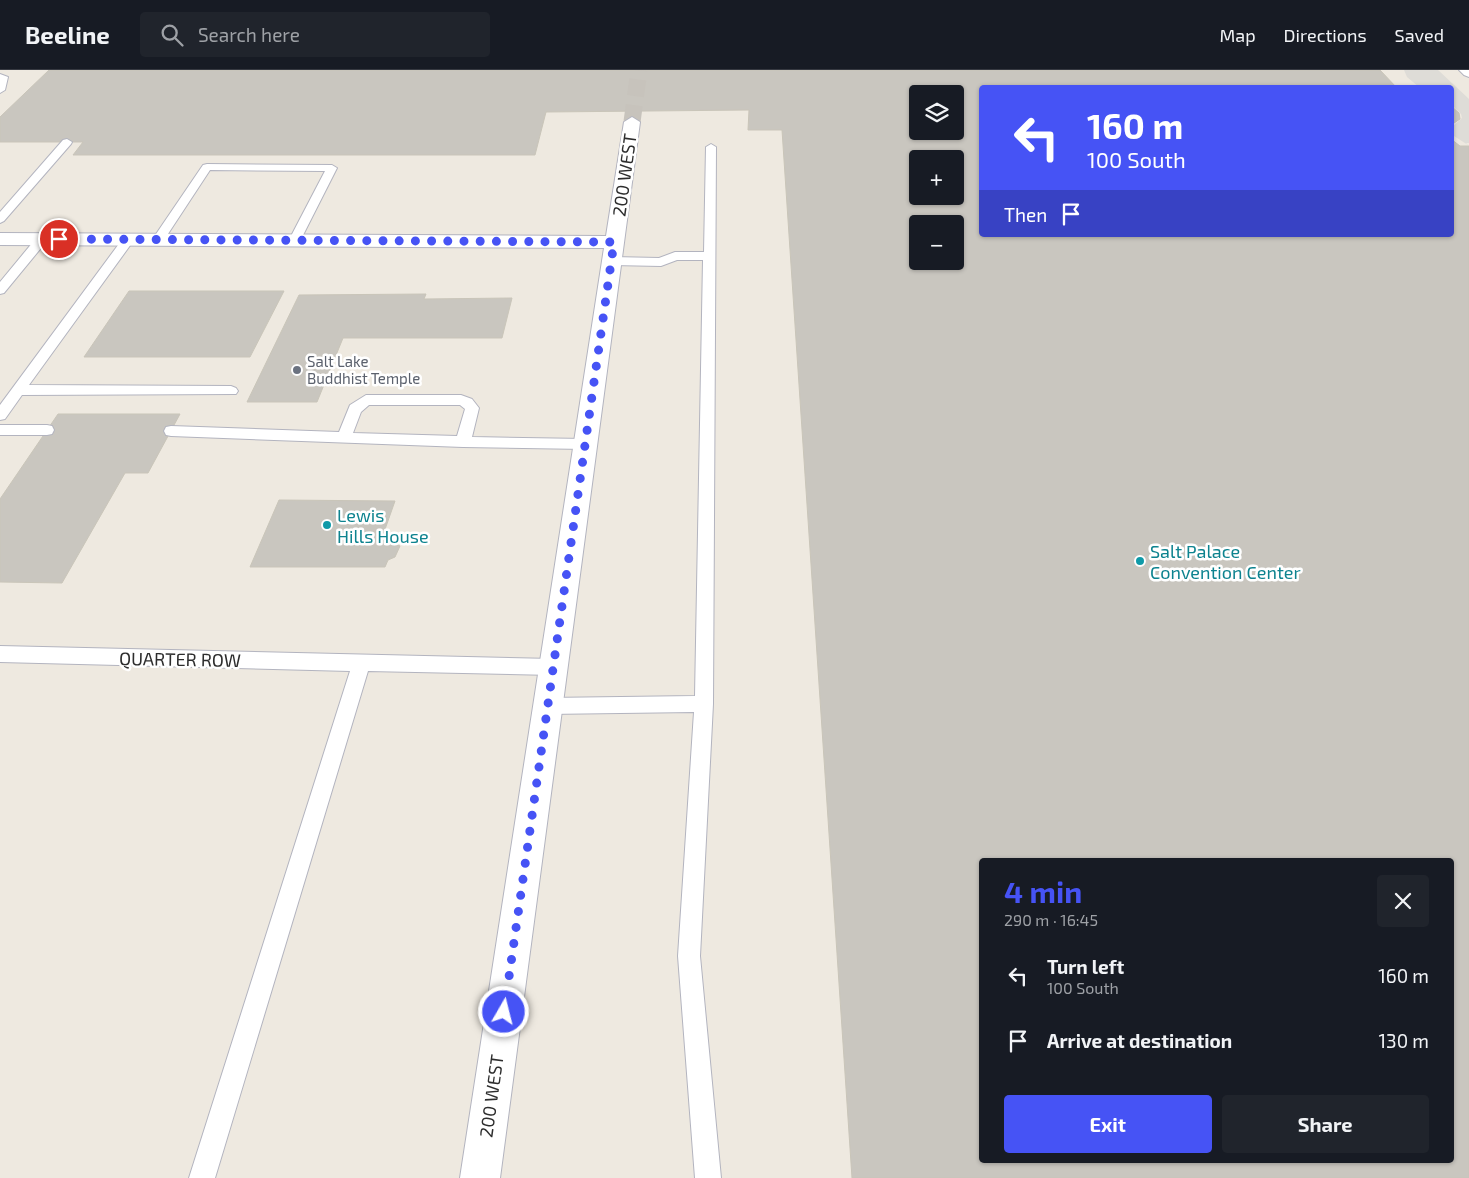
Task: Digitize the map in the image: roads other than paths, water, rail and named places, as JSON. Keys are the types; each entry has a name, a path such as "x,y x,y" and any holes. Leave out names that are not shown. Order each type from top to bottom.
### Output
{"street":[{"name":"200 WEST","path":"480,1178 632,122"},
{"path":"0,239 295,240 613,251"}],"lane":[{"path":"0,90 2,77"},
{"path":"0,218 67,142"},
{"path":"708,1178 689,956 704,704 711,147"},
{"path":"158,240 206,168 332,168 295,240"},
{"path":"0,290 42,239"},
{"path":"0,415 128,240"},
{"path":"613,251 661,262 676,256 709,256"},
{"path":"18,390 231,391"},
{"path":"344,438 355,409 366,400 461,400 468,402 472,408 463,442"},
{"path":"0,430 47,430"},
{"path":"171,431 463,442 585,444"},
{"name":"QUARTER ROW","path":"0,654 553,667"},
{"path":"202,1178 361,663"},
{"path":"547,706 704,704"}],"tunnel":[{"path":"632,122 639,70"}],"place":[{"name":"Salt Lake Buddhist Temple","path":"297,370"},
{"name":"Lewis Hills House","path":"327,525"},
{"name":"Salt Palace Convention Center","path":"1140,561"}]}
